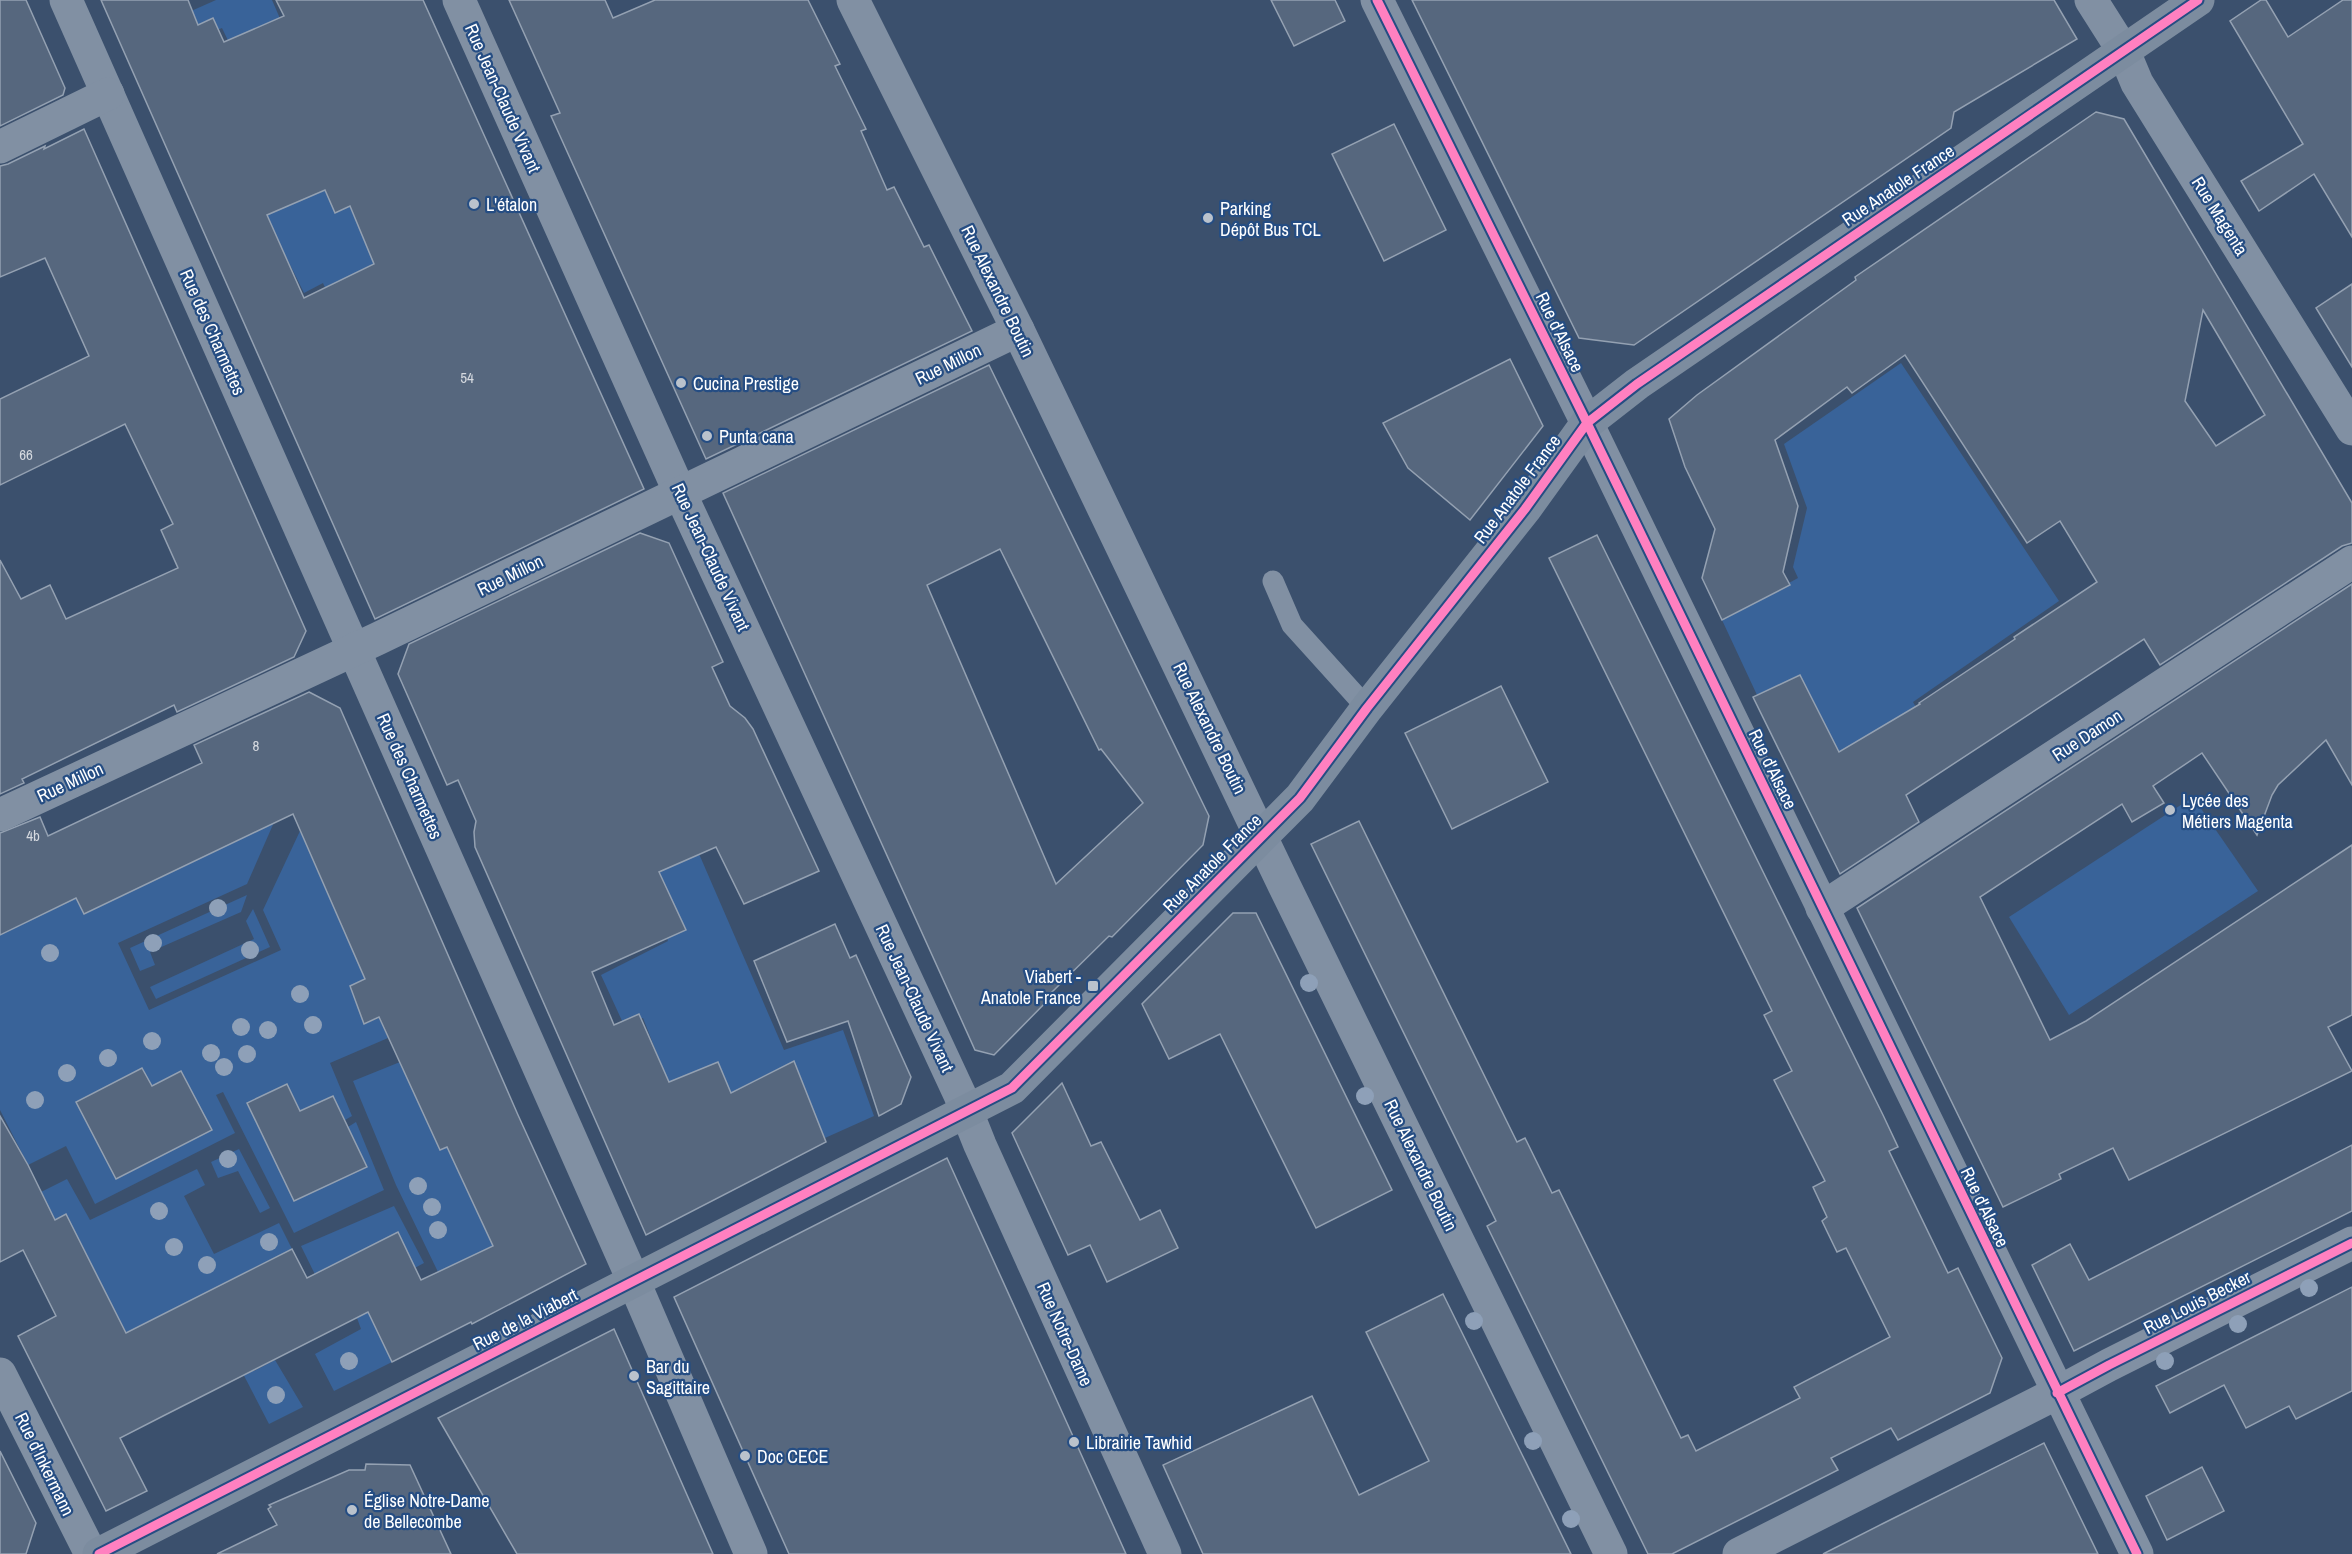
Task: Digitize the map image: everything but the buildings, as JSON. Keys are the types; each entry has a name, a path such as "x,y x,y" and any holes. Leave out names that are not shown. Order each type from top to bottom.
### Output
{"street":[{"name":"Rue des Charmettes","path":"66,0 634,1282 751,1554"},
{"name":"Rue Jean-Claude Vivant","path":"459,0 680,493 967,1113"},
{"name":"Rue Alexandre Boutin","path":"853,0 1018,330 1261,837 1611,1554"},
{"name":"Rue d'Alsace","path":"1377,0 1587,423 2137,1554"},
{"name":"Rue Magenta","path":"2091,0 2124,51 2138,83 2352,429"},
{"name":"Rue Anatole France","path":"967,1113 1012,1088 1300,798 1367,708 1525,508 1587,423 1637,384 2198,0"},
{"path":"0,147 108,94"},
{"name":"Rue Millon","path":"0,815 354,650 1018,330"},
{"name":"Rue Damon","path":"1822,909 2352,562"},
{"name":"Rue de la Viabert","path":"99,1554 911,1139 967,1113"},
{"name":"Rue Notre-Dame","path":"967,1113 1165,1554"},
{"name":"Rue Louis Becker","path":"1739,1554 2352,1243"},
{"name":"Rue d'Inkermann","path":"0,1374 91,1554"}],"lane":[{"path":"1273,581 1292,625 1367,708"}],"shaded area":[{"path":"216,0 272,0 410,319 335,310 323,283 304,293 255,194 271,130 222,28 197,38 171,20"},
{"path":"1901,363 2059,601 1913,702 1922,718 1839,752 1800,675 1757,695 1722,620 1798,578 1793,567 1807,508 1784,444"},
{"path":"520,687 657,757 784,1050 843,1030 874,1116 825,1138 800,1082 738,1107 668,1082 643,1018 623,1023 601,975 668,941 661,924"},
{"path":"2193,797 2258,891 2069,1015 2009,917"},
{"path":"275,820 247,884 118,943 149,1010 281,950 263,910 300,831 365,979 350,986 364,1024 379,1018 388,1038 330,1063 352,1116 345,1120 333,1096 300,1111 287,1084 248,1103 294,1201 367,1167 348,1127 356,1122 384,1190 294,1233 223,1092 216,1095 235,1133 95,1204 66,1146 28,1165 0,1110 0,935 76,898 84,914"},
{"path":"247,895 241,912 150,952 155,965 140,971 130,948"},
{"path":"253,909 270,947 156,999 150,987 254,939 246,921"},
{"path":"400,1062 440,1150 447,1147 493,1246 438,1272 396,1185 353,1081"},
{"path":"239,1149 270,1208 260,1213 238,1171 218,1178 211,1162"},
{"path":"197,1169 205,1185 184,1196 214,1254 279,1223 292,1249 130,1340 66,1215 55,1220 41,1192 67,1179 90,1220"},
{"path":"394,1206 424,1263 333,1311 301,1246"},
{"path":"368,1312 392,1362 334,1391 315,1354 361,1329 357,1318"},
{"path":"248,1359 254,1371 275,1360 303,1407 269,1424 239,1366"}],"cycle path":[{"path":"1377,0 1587,423 2137,1554"},
{"path":"99,1554 1012,1088 1300,798 1367,708 1525,509 1587,423 1637,384 2198,0"},
{"path":"2057,1393 2352,1243"}],"place":[{"name":"L'étalon","path":"474,204"},
{"name":"Parking Dépôt Bus TCL","path":"1208,218"},
{"name":"Cucina Prestige","path":"681,383"},
{"name":"Punta cana","path":"707,436"},
{"name":"Lycée des Métiers Magenta","path":"2170,810"},
{"name":"Viabert - Anatole France","path":"1093,986"},
{"name":"Bar du Sagittaire","path":"634,1376"},
{"name":"Librairie Tawhid","path":"1074,1442"},
{"name":"Doc CECE","path":"745,1456"},
{"name":"Église Notre-Dame de Bellecombe","path":"352,1510"}]}
